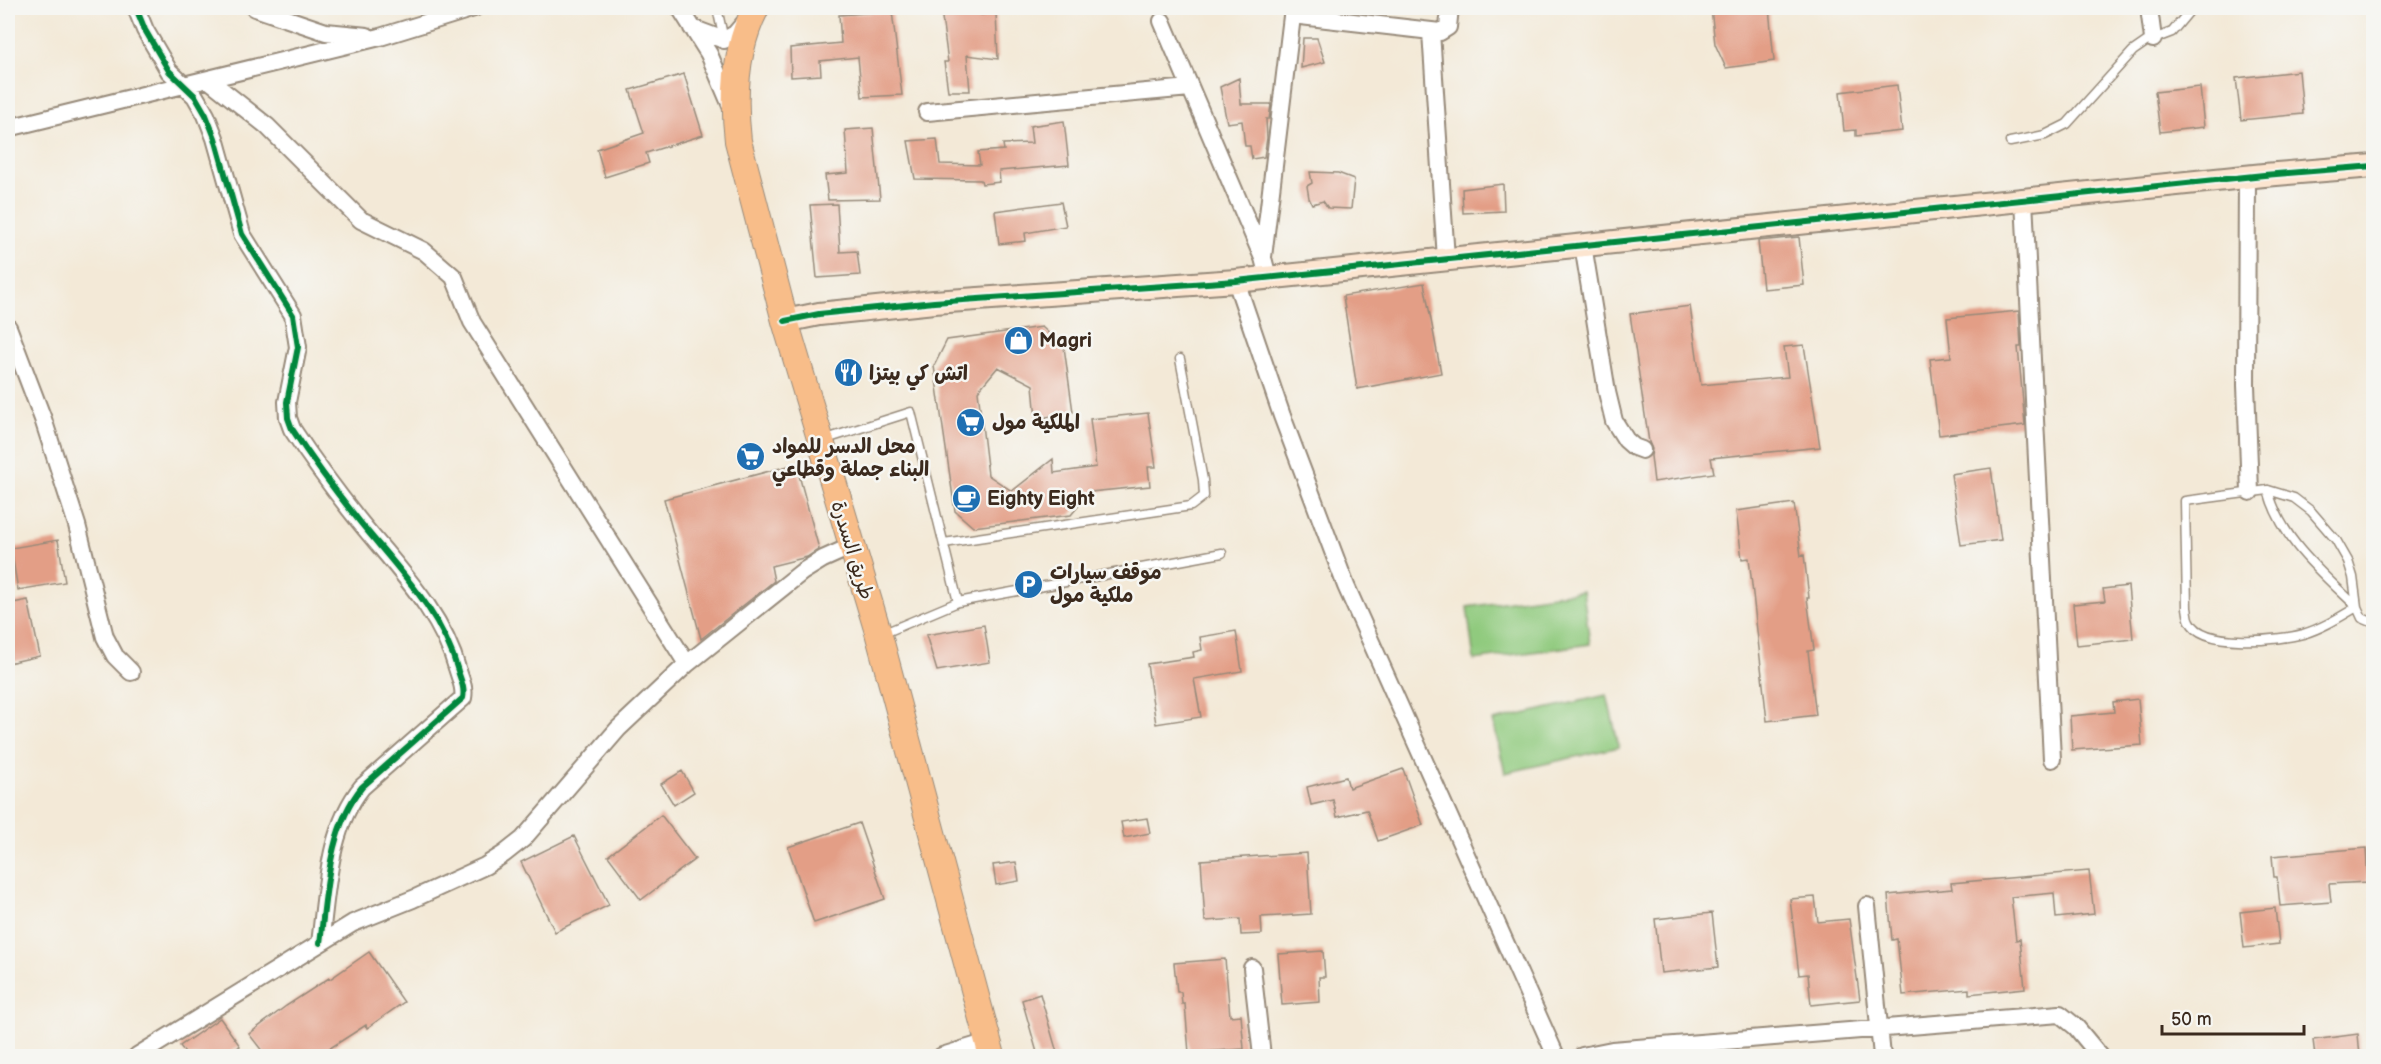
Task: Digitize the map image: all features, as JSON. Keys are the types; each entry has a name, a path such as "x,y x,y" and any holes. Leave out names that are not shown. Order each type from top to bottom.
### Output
{"main road":[{"name":"طريق السدرة","path":"755,10 736,74 735,115 747,181 784,321 879,635 990,1049"}],"street":[{"path":"136,8 145,30 169,71 195,96 215,138 242,234 293,315 298,347 287,402 288,418 292,429 359,521 420,594 452,648 464,690 463,698 362,787 354,797 335,844 320,943"},
{"path":"255,8 326,32 380,37"},
{"path":"8,128 380,37 474,8"},
{"path":"680,8 709,54 735,115"},
{"path":"1266,267 1293,11 1440,32 1448,27 1450,8"},
{"path":"2149,8 2153,39"},
{"path":"693,28 724,40 735,34 755,10"},
{"path":"1162,21 1266,267"},
{"path":"1431,32 1446,259"},
{"path":"208,80 267,126 361,220 424,251 454,277 472,322 687,664"},
{"path":"927,112 1190,88"},
{"path":"784,321 819,314 934,302 1236,281 1266,267 1446,259 2373,166"},
{"path":"2247,177 2246,386 2250,492"},
{"path":"2024,200 2052,759"},
{"path":"1583,245 1607,392 1614,421 1626,440 1642,450"},
{"path":"1236,281 1282,417 1347,586 1556,1056"},
{"path":"8,327 43,419 77,525 105,637 115,656 131,672"},
{"path":"136,1056 353,923 423,895 485,866 504,854 523,839 618,729 687,664 802,573 823,559 852,546"},
{"path":"1867,906 1882,1056"},
{"path":"1252,968 1262,1056"},
{"path":"1582,1056 1612,1050 2060,1014 2076,1027 2100,1056"},
{"path":"942,1056 990,1049"}],"lane":[{"path":"717,8 724,40"},
{"path":"2010,142 2046,135 2067,124 2133,51 2153,39 2172,32 2192,8"},
{"path":"944,543 1191,506 1204,496 1180,359"},
{"path":"821,441 911,412 958,602"},
{"path":"2268,490 2282,527 2298,547 2357,607 2362,618 2373,624"},
{"path":"2268,490 2294,498 2311,511 2328,529 2351,569 2357,607 2327,625 2303,634 2275,638 2218,639 2196,629 2190,622 2187,608 2185,501 2268,490"},
{"path":"879,635 958,602 1222,553"}],"green space":[{"path":"1583,591 1590,644 1474,660 1467,607"},
{"path":"1607,695 1619,747 1505,773 1493,721"}],"building":[{"path":"980,8 981,15 996,13 998,59 967,55 970,91 948,91 944,62 948,62 941,10"},
{"path":"1711,8 1769,8 1774,61 1726,68 1715,44"},
{"path":"892,11 902,95 862,97 858,57 820,61 821,75 791,77 790,48 841,43 839,15"},
{"path":"1303,38 1317,38 1325,62 1301,68"},
{"path":"2299,71 2303,114 2241,120 2236,78"},
{"path":"684,74 703,135 646,153 649,163 605,177 597,149 644,133 630,90"},
{"path":"1239,78 1241,104 1271,104 1269,119 1266,119 1267,138 1264,157 1252,159 1250,146 1245,146 1242,121 1227,123 1220,87"},
{"path":"1897,85 1902,131 1856,136 1856,130 1844,131 1840,92"},
{"path":"2200,87 2204,127 2160,132 2155,92"},
{"path":"1064,121 1069,165 999,171 1000,182 982,184 981,180 915,179 908,141 937,139 940,164 980,165 978,152 1004,150 1003,144 1032,143 1030,126"},
{"path":"873,128 880,199 828,200 825,175 848,173 845,130"},
{"path":"1310,172 1338,173 1354,179 1351,209 1328,208 1323,201 1312,204 1307,186 1312,183"},
{"path":"1503,184 1504,211 1463,213 1462,189"},
{"path":"1061,202 1066,226 1025,233 1026,241 999,244 995,211"},
{"path":"837,204 840,252 857,251 860,275 817,278 810,205"},
{"path":"1799,237 1804,285 1763,289 1758,241"},
{"path":"1424,283 1441,373 1357,389 1343,296"},
{"path":"1690,306 1701,385 1788,377 1784,347 1804,345 1820,447 1711,458 1714,473 1654,482 1652,449 1649,442 1630,314"},
{"path":"2019,311 2021,347 2018,347 2025,425 1939,435 1930,359 1951,357 1947,318"},
{"path":"1042,327 1064,347 1073,412 1036,419 1033,385 998,367 978,391 988,475 1012,491 1053,459 1054,473 1096,467 1090,419 1148,413 1156,467 1148,467 1150,486 1090,492 1071,515 973,527 955,511 934,366 947,340"},
{"path":"796,464 819,549 807,557 771,566 774,581 701,639 664,499"},
{"path":"1991,468 2001,540 1961,545 1951,474"},
{"path":"1794,503 1809,598 1807,598 1814,650 1808,651 1816,715 1767,721 1749,558 1742,559 1736,511"},
{"path":"58,540 65,582 18,590 11,548"},
{"path":"2128,586 2133,639 2077,645 2073,604 2105,601 2103,589"},
{"path":"28,600 40,656 8,663 8,604"},
{"path":"984,625 990,662 937,671 926,635"},
{"path":"1236,631 1242,671 1194,679 1201,717 1156,724 1147,664 1194,657 1193,652 1202,650 1200,637"},
{"path":"2138,699 2142,745 2072,750 2070,716 2114,712 2113,702"},
{"path":"1403,769 1423,825 1378,841 1367,810 1337,817 1333,800 1311,805 1307,787 1346,777 1349,788"},
{"path":"682,771 694,792 674,805 661,784"},
{"path":"661,815 695,859 641,900 608,856"},
{"path":"1147,818 1150,833 1124,838 1121,822"},
{"path":"859,823 885,899 814,923 788,847"},
{"path":"574,836 609,905 555,932 521,862"},
{"path":"2366,848 2368,882 2329,884 2331,902 2280,906 2272,856"},
{"path":"1307,853 1311,914 1261,917 1262,934 1241,935 1240,919 1205,921 1201,860"},
{"path":"1016,862 1019,881 996,885 993,865"},
{"path":"2089,871 2094,914 2056,918 2054,893 2011,897 2016,940 2020,939 2025,988 1969,994 1969,989 1903,995 1897,939 1892,940 1888,895 1952,889 1951,883"},
{"path":"1815,897 1818,922 1849,919 1860,1000 1811,1005 1808,974 1799,975 1790,899"},
{"path":"2275,908 2279,944 2244,948 2240,912"},
{"path":"1712,913 1718,967 1661,973 1655,919"},
{"path":"1323,951 1325,977 1319,977 1320,1002 1282,1005 1278,954"},
{"path":"369,952 404,1002 367,1028 366,1025 318,1056 266,1056 249,1034 286,1006"},
{"path":"1225,959 1230,1016 1241,1015 1244,1049 1189,1053 1185,1004 1182,1004 1181,992 1177,992 1174,963"},
{"path":"1040,994 1058,1056 1038,1056 1022,1000"},
{"path":"220,1018 240,1046 225,1056 188,1056 180,1046"},
{"path":"2358,1034 2360,1056 2315,1056 2313,1040"}],"cycle path":[{"path":"136,8 145,30 169,71 195,96 206,115 215,138 242,234 293,315 298,347 287,402 288,418 292,429 316,465 430,610 451,650 463,688 463,698 362,787 351,804 342,822 331,861 320,943"},
{"path":"785,321 819,314 934,302 1236,281 2264,175 2374,166"}],"place":[{"name":"Magri","path":"1018,340"},
{"name":"اتش كي بيتزا","path":"848,373"},
{"name":"الملكية مول","path":"971,422"},
{"name":"محل الدسر للمواد البناء جملة وقطاعي","path":"751,457"},
{"name":"Eighty Eight","path":"966,498"},
{"name":"موقف سيارات ملكية مول","path":"1029,584"}]}
